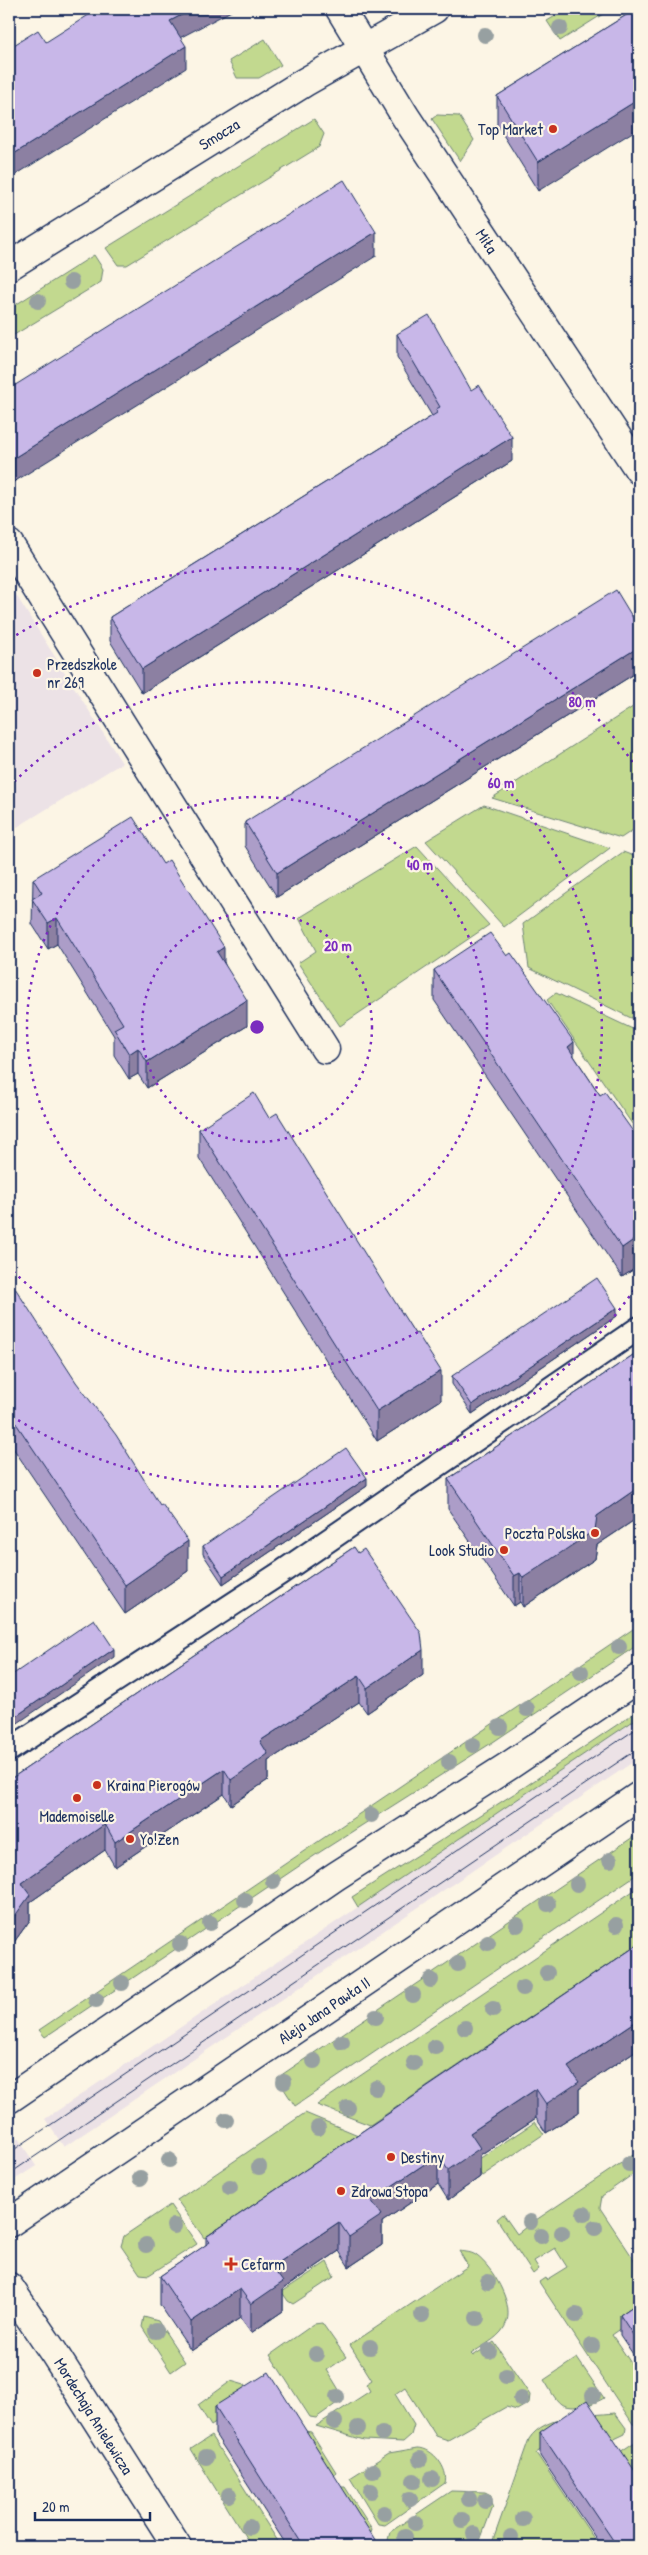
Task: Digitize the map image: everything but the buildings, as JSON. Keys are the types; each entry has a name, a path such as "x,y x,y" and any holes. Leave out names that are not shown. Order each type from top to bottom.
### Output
{"street":[{"name":"Miła","path":"340,9 363,49 639,470"},
{"name":"Smocza","path":"9,266 232,126 434,9"},
{"path":"9,544 325,1048"},
{"path":"9,2100 336,1876 510,1766 639,1678"},
{"name":"Aleja Jana Pawła II","path":"9,2224 639,1796"},
{"name":"Mordechaja Anielewicza","path":"9,2287 59,2361 177,2546"}],"lane":[{"path":"9,1750 287,1568 639,1328"}],"shaded area":[{"name":"Przedszkole nr 269","path":"9,584 122,763 9,832"},
{"path":"639,1717 639,1758 64,2147 45,2119"},
{"path":"18,2138 36,2166 11,2182 9,2180 9,2144"}],"green space":[{"path":"567,9 611,9 560,41 547,21"},
{"path":"265,39 281,65 259,78 237,78 229,61"},
{"path":"437,115 459,116 474,140 460,161 432,119"},
{"path":"314,119 324,134 319,147 127,265 118,265 106,248"},
{"path":"94,255 103,269 101,282 9,338 9,309"},
{"path":"639,703 639,826 621,838 492,798"},
{"path":"484,805 610,848 504,927 426,841"},
{"path":"417,846 489,925 340,1026 298,963 316,951 299,918"},
{"path":"623,852 639,858 637,1016 631,1018 529,968 523,924"},
{"path":"556,993 639,1032 639,1134 547,1000"},
{"path":"639,1625 639,1644 493,1742 320,1852 45,2037 39,2030"},
{"path":"639,1710 639,1717 358,1907 352,1897 523,1788"},
{"path":"639,1833 639,1873 295,2106 277,2078"},
{"path":"639,1887 639,1944 370,2125 317,2105"},
{"path":"305,2113 358,2135 204,2238 177,2200"},
{"path":"535,2122 544,2134 482,2176 473,2163"},
{"path":"639,2151 639,2170 602,2196 600,2208 635,2261 639,2258 639,2316 612,2335 639,2375 638,2425 633,2424 539,2282 545,2278 546,2280 567,2267 555,2248 534,2261 539,2269 533,2274 497,2219 503,2214 517,2234 526,2227 523,2221 531,2215 536,2220"},
{"path":"170,2205 197,2244 149,2275 140,2274 121,2246 124,2236"},
{"path":"459,2251 469,2252 483,2261 495,2276 507,2304 508,2313 505,2327 492,2340 471,2354 473,2356 494,2342 530,2395 529,2403 517,2410 506,2407 448,2440 436,2436 405,2387 395,2394 414,2425 411,2435 403,2442 364,2440 316,2426 370,2391 366,2384 372,2380 350,2345 468,2266"},
{"path":"327,2262 334,2277 293,2304 288,2301 282,2292"},
{"path":"144,2317 158,2321 185,2362 171,2372 142,2327"},
{"path":"322,2323 346,2357 327,2370 344,2398 316,2418 310,2417 270,2355 314,2324"},
{"path":"577,2358 604,2398 583,2406 565,2406 556,2399 544,2380"},
{"path":"231,2381 265,2391 211,2426 198,2405"},
{"path":"615,2413 626,2428 625,2434 606,2443 585,2421 536,2453 599,2546 491,2546 529,2439 536,2431 546,2425 568,2418"},
{"path":"305,2431 311,2432 336,2472 333,2480"},
{"path":"211,2436 281,2546 251,2546 191,2449"},
{"path":"635,2442 639,2449 639,2492 614,2456"},
{"path":"418,2448 424,2449 439,2460 445,2472 445,2483 385,2525 378,2524 350,2478 389,2453"},
{"path":"339,2487 345,2487 372,2529 370,2535"},
{"path":"451,2491 485,2492 491,2495 493,2506 478,2546 392,2546 388,2540 390,2532"}],"tram line":[{"path":"9,2153 639,1727"},
{"path":"9,2174 639,1748"}],"place":[{"name":"Top Market","path":"553,129"},
{"name":"Przedszkole nr 269","path":"37,673"},
{"name":"Poczta Polska","path":"595,1533"},
{"name":"Look Studio","path":"504,1550"},
{"name":"Kraina Pierogów","path":"97,1785"},
{"name":"Mademoiselle","path":"77,1798"},
{"name":"Yo!Zen","path":"130,1839"},
{"name":"Destiny","path":"391,2157"},
{"name":"Zdrowa Stopa","path":"341,2191"},
{"name":"Cefarm","path":"231,2264"}]}
